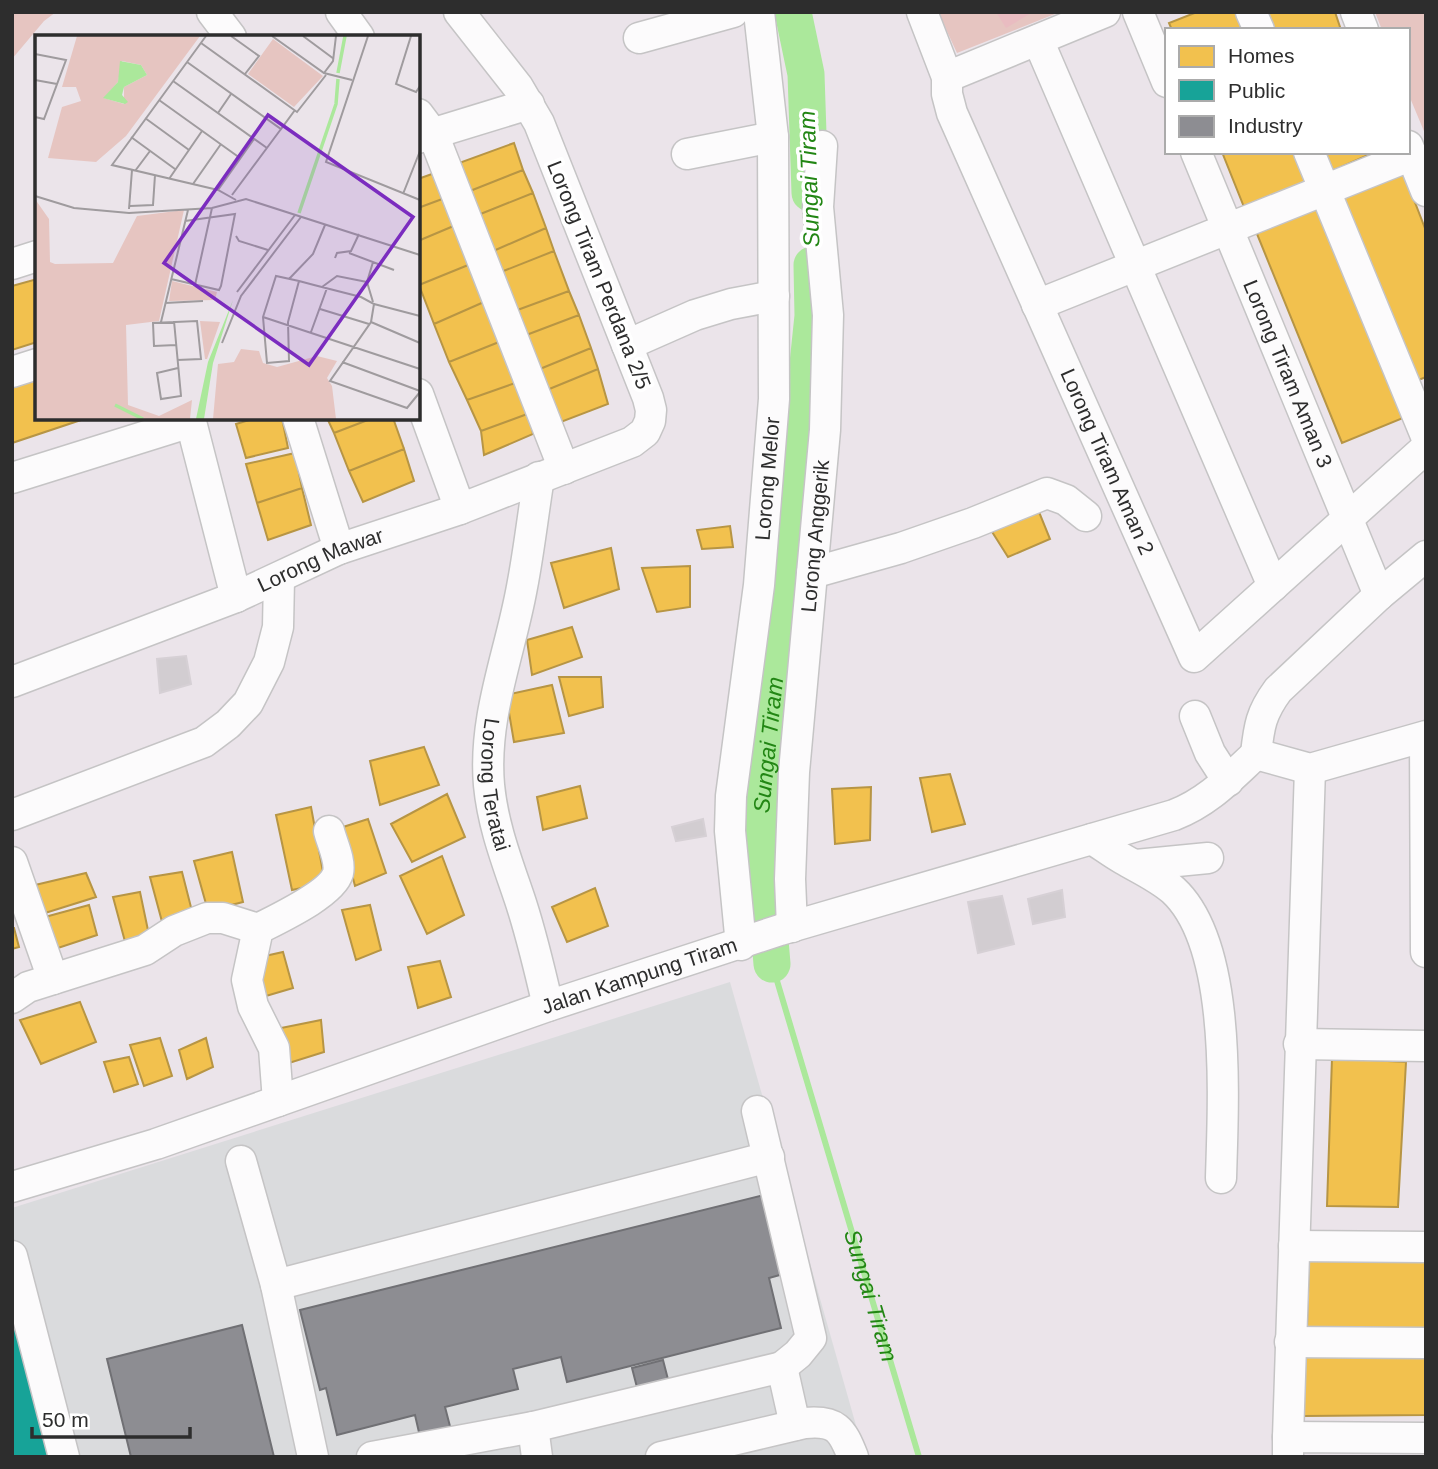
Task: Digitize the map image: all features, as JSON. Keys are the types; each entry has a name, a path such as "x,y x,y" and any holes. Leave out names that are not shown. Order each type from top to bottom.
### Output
{"street":[{"path":"212,12 229,35"},
{"path":"341,12 358,35"},
{"name":"Lorong Tiram Perdana 2/5","path":"459,12 529,104 543,132 651,410 645,432 632,442"},
{"path":"639,38 733,12"},
{"name":"Lorong Melor","path":"760,12 773,137 774,399 761,558 731,796 730,831 767,936"},
{"name":"Lorong Tiram Aman 2","path":"922,12 947,77 947,94 952,113 1194,657 1426,448"},
{"path":"947,77 1105,12"},
{"path":"1138,12 1165,77"},
{"path":"1251,12 1258,28"},
{"path":"1038,40 1273,586"},
{"path":"529,104 423,129 552,473"},
{"path":"687,154 773,137"},
{"name":"Lorong Anggerik","path":"767,936 790,880 794,772 825,430 828,315 818,207 822,146"},
{"path":"1410,151 1426,191"},
{"name":"Lorong Tiram Aman 3","path":"1197,154 1379,595"},
{"path":"1310,154 1426,436"},
{"path":"1037,305 1325,191 1404,154"},
{"path":"12,264 35,257"},
{"path":"627,345 695,315 731,304 774,296"},
{"path":"12,372 35,365"},
{"path":"420,399 460,509"},
{"path":"12,478 190,420 236,597"},
{"path":"299,420 340,550"},
{"name":"Lorong Mawar","path":"12,682 236,597 340,550 460,509 632,442"},
{"name":"Lorong Teratai","path":"548,1006 534,947 494,817 488,755 495,693 552,473"},
{"path":"813,573 913,544 1047,493 1066,500 1086,516"},
{"path":"1426,556 1379,595 1278,690 1266,706 1260,721 1256,754 1310,769 1425,737 1426,952"},
{"path":"12,815 204,742 228,724 248,703 269,662 278,627 279,579"},
{"path":"1195,716 1206,746 1228,781"},
{"name":"Jalan Kampung Tiram","path":"12,1187 156,1144 548,1006 767,936 1174,816 1210,797 1256,754"},
{"path":"1310,769 1288,1447 1426,1438"},
{"path":"12,998 28,987 145,950 174,931 207,918 223,918 258,929 317,895 338,876 339,866 329,831"},
{"path":"1092,839 1174,891 1197,927 1210,963 1219,1016 1221,1178"},
{"path":"1136,865 1208,858"},
{"path":"12,862 53,979"},
{"path":"258,929 247,981 253,1006 274,1048 278,1101"},
{"path":"1299,1044 1426,1045"},
{"path":"372,1457 533,1427 782,1367 798,1354 811,1338 757,1111"},
{"path":"276,1284 769,1157"},
{"path":"241,1161 276,1284 313,1457"},
{"path":"1294,1246 1426,1248"},
{"path":"12,1256 64,1457"},
{"path":"1290,1342 1426,1343"},
{"path":"782,1367 795,1425"},
{"path":"661,1457 795,1425 822,1422 836,1426 853,1457"},
{"path":"533,1427 537,1457"}],"shaded area":[{"path":"12,12 56,12 44,21 12,59"},
{"path":"938,12 1060,12 957,53"},
{"path":"996,12 1033,12 1006,28"},
{"path":"1375,12 1426,12 1426,136 1410,98 1410,28 1381,28"},
{"path":"730,982 865,1457 12,1457 12,1208"}],"building: Homes":[{"path":"1197,12 1244,12 1250,28 1171,28 1169,23"},
{"path":"1264,12 1335,12 1340,28 1269,28"},
{"path":"514,143 523,170 470,191 459,163"},
{"path":"1223,154 1300,154 1310,180 1244,207"},
{"path":"1315,154 1370,154 1323,175"},
{"path":"443,170 453,195 420,207 420,178"},
{"path":"523,170 533,193 478,215 470,191"},
{"path":"1404,174 1426,231 1426,377 1416,381 1338,200"},
{"path":"533,193 546,228 491,252 478,215"},
{"path":"453,195 463,222 420,240 420,207"},
{"path":"1326,202 1403,418 1342,443 1255,229"},
{"path":"463,222 478,261 420,285 420,240"},
{"path":"546,228 554,251 496,274 491,252"},
{"path":"554,251 569,291 512,312 496,274"},
{"path":"478,261 493,298 434,324 420,285"},
{"path":"35,280 35,343 12,350 12,286"},
{"path":"569,291 579,315 521,337 512,312"},
{"path":"493,298 509,338 449,362 434,324"},
{"path":"579,315 591,348 535,371 521,337"},
{"path":"509,338 518,382 467,400 449,362"},
{"path":"591,348 598,369 542,392 535,371"},
{"path":"598,369 608,404 553,425 542,392"},
{"path":"35,378 35,420 81,420 12,443 12,385"},
{"path":"518,382 530,413 481,431 467,400"},
{"path":"530,413 533,434 484,455 481,431"},
{"path":"249,420 282,420 288,448 246,458 236,424"},
{"path":"328,420 368,420 334,433"},
{"path":"368,420 394,420 404,449 349,471 334,433"},
{"path":"404,449 414,481 363,502 349,471"},
{"path":"295,453 302,488 257,503 246,464"},
{"path":"302,488 311,525 268,540 257,503"},
{"path":"1037,507 1050,539 1008,557 989,527"},
{"path":"730,526 733,547 702,549 697,530"},
{"path":"611,548 619,589 564,608 551,563"},
{"path":"690,566 690,607 657,612 642,568"},
{"path":"572,627 582,657 532,675 527,640"},
{"path":"559,677 601,677 603,707 569,716"},
{"path":"552,685 564,733 514,742 506,695"},
{"path":"424,747 439,785 380,805 370,761"},
{"path":"950,774 965,824 932,832 920,778"},
{"path":"580,786 587,818 543,830 537,797"},
{"path":"871,787 870,840 835,844 832,789"},
{"path":"447,794 465,837 412,862 391,824"},
{"path":"311,807 325,883 292,890 276,815"},
{"path":"368,819 386,873 355,886 340,828"},
{"path":"232,852 243,902 208,911 194,861"},
{"path":"442,856 464,915 427,934 400,876"},
{"path":"182,872 195,923 164,929 150,877"},
{"path":"86,873 96,897 42,914 35,885"},
{"path":"595,888 608,926 567,942 552,907"},
{"path":"140,892 150,940 127,949 113,897"},
{"path":"89,905 97,935 52,950 45,917"},
{"path":"370,905 381,950 356,960 342,910"},
{"path":"12,928 19,947 12,949"},
{"path":"283,952 293,988 266,996 256,958"},
{"path":"440,961 451,997 418,1008 408,967"},
{"path":"80,1002 96,1042 41,1064 20,1020"},
{"path":"321,1020 324,1052 289,1063 281,1028"},
{"path":"160,1038 172,1076 144,1086 130,1045"},
{"path":"206,1038 213,1067 187,1079 179,1050"},
{"path":"129,1057 138,1084 114,1092 104,1062"},
{"path":"1332,1058 1406,1062 1398,1207 1327,1206"},
{"path":"1309,1260 1426,1262 1426,1330 1307,1328"},
{"path":"1301,1349 1426,1351 1426,1415 1304,1416"}],"building: Public":[{"path":"12,1286 54,1457 12,1457"}],"building: Industry":[{"path":"768,1194 787,1273 769,1278 781,1328 567,1382 561,1357 513,1369 518,1389 445,1407 452,1434 421,1441 415,1415 337,1435 326,1388 320,1390 300,1310"},
{"path":"242,1325 274,1457 131,1457 107,1359"},
{"path":"663,1360 671,1391 640,1399 632,1368"}],"building: Other":[{"path":"186,656 191,684 160,693 157,659"},
{"path":"703,819 706,836 676,841 672,827"},
{"path":"1062,890 1065,917 1033,924 1028,899"},
{"path":"1002,896 1014,944 978,953 968,902"}],"waterway":[{"name":"Sungai Tiram","path":"793,12 806,74 810,193"},
{"name":"Sungai Tiram","path":"772,964 760,822 813,316 812,265"},
{"name":"Sungai Tiram","path":"772,964 919,1457"}]}
